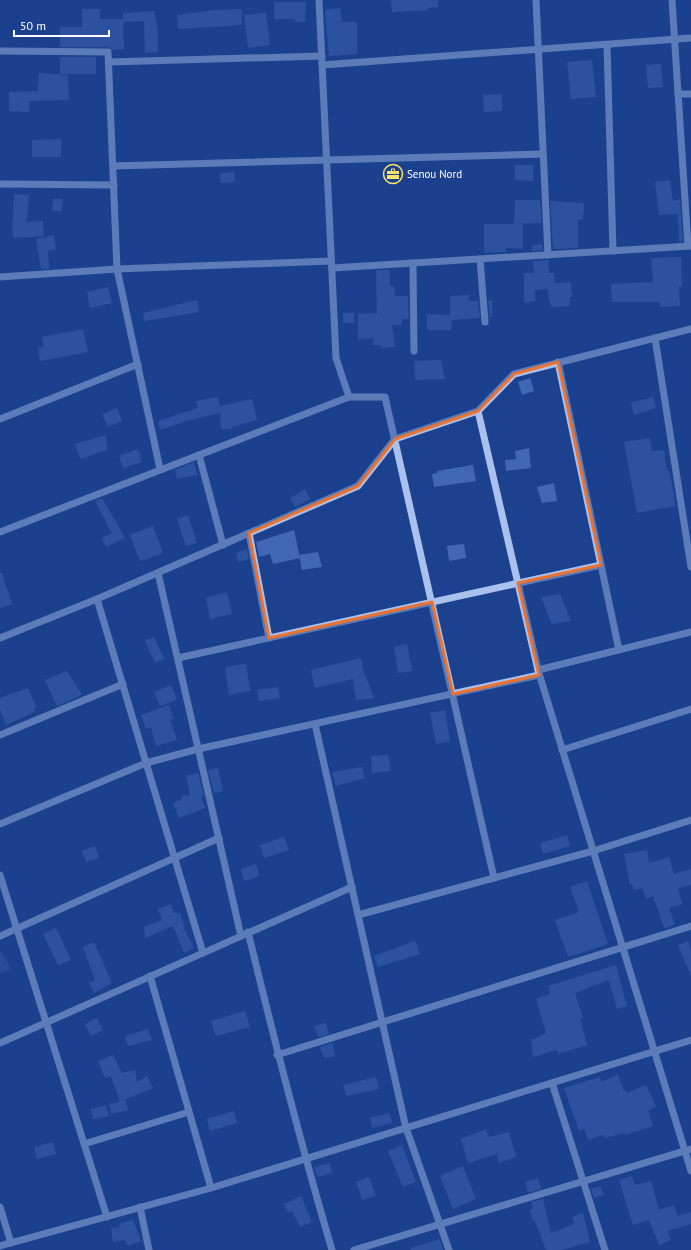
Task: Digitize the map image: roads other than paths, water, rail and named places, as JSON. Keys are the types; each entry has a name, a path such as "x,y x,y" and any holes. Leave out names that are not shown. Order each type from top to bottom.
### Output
{"street":[{"path":"319,0 336,358 349,397"},
{"path":"536,0 548,255"},
{"path":"0,277 117,269 413,263 690,246 672,0"},
{"path":"322,66 691,38"},
{"path":"607,45 613,251"},
{"path":"0,52 108,52 117,269 160,469"},
{"path":"109,62 322,56"},
{"path":"678,94 691,94"},
{"path":"113,166 543,154"},
{"path":"0,184 114,185"},
{"path":"480,259 485,322"},
{"path":"413,263 414,351"},
{"path":"0,638 97,599 358,486 395,439 478,411 514,374 691,329"},
{"path":"655,338 691,567"},
{"path":"558,362 619,650"},
{"path":"0,419 138,364"},
{"path":"0,532 349,397 385,397 494,878"},
{"path":"478,411 538,672 654,1051 688,1150 691,1171"},
{"path":"199,455 223,545"},
{"path":"249,533 269,638"},
{"path":"178,658 601,565"},
{"path":"158,573 241,936"},
{"path":"97,599 203,953"},
{"path":"0,824 146,763 198,749 453,694 691,632"},
{"path":"0,735 122,684"},
{"path":"562,750 691,709"},
{"path":"315,724 406,1128 449,1250"},
{"path":"358,915 593,851 691,820"},
{"path":"0,936 219,838"},
{"path":"0,875 107,1217"},
{"path":"0,1043 352,887"},
{"path":"277,1055 691,926"},
{"path":"248,932 277,1055 305,1159 332,1250"},
{"path":"150,976 211,1188"},
{"path":"0,1246 211,1188 691,1040"},
{"path":"552,1083 605,1250"},
{"path":"84,1144 189,1112"},
{"path":"354,1250 688,1150"},
{"path":"0,1208 10,1243"},
{"path":"140,1208 149,1250"}],"place":[{"name":"Senou Nord","path":"393,174"}]}
